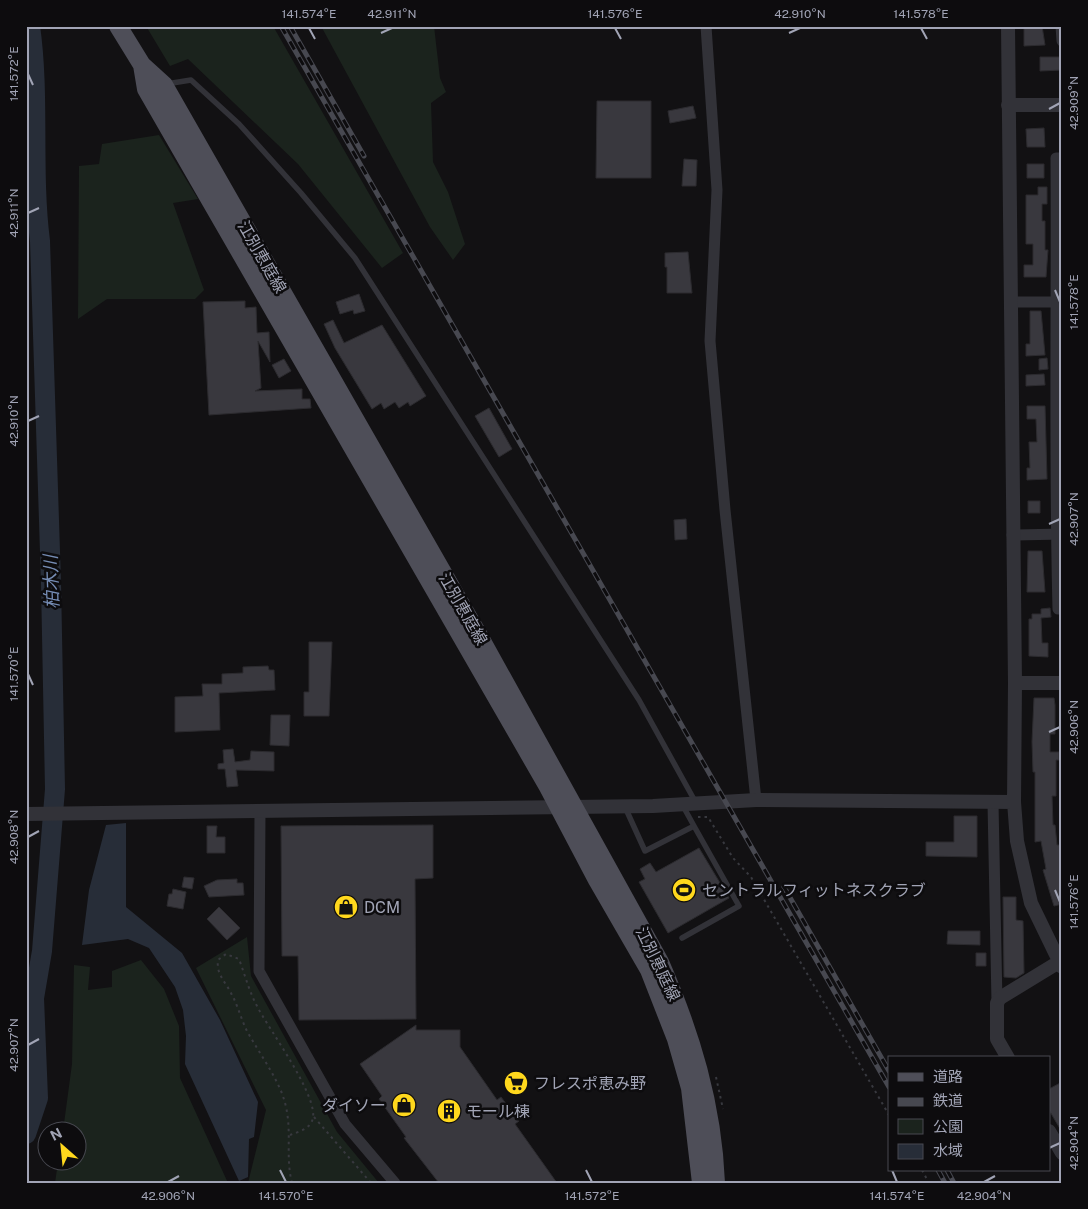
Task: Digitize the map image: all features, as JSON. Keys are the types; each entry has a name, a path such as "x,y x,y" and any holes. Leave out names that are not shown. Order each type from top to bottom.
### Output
{"main road":[{"name":"江別恵庭線","path":"118,26 142,65 164,85 566,807 649,970 676,1039 690,1088 701,1183"},
{"name":"江別恵庭線","path":"142,65 146,89 566,807 660,962 676,996 703,1084 710,1124 716,1183"}],"street":[{"path":"706,26 717,190 710,341 725,510 756,800"},
{"path":"997,1003 1000,998 1061,963 1031,903 1017,841 1014,802 1015,683 1008,26"},
{"path":"1062,26 1062,41"},
{"path":"1008,105 1062,105"},
{"path":"1062,158 1056,158 1059,231 1058,609 1062,609"},
{"path":"1010,302 1058,302"},
{"path":"1012,535 1059,534"},
{"path":"1015,683 1062,683"},
{"path":"26,814 624,806 756,800 1014,802"},
{"path":"993,803 998,1039 1007,1056"},
{"path":"260,812 259,971 345,1124 395,1183"},
{"path":"1050,1133 1062,1153"}],"lane":[{"path":"164,85 191,80 239,124 302,194 354,258 639,700 696,803"},
{"path":"681,804 739,906 682,938"},
{"path":"624,806 645,851 694,826"}],"path":[{"path":"689,817 708,817 733,858 751,877 888,1113"},
{"path":"290,1135 307,1127 312,1122 313,1116 308,1093 257,1007 239,959 226,954 218,960 217,968 232,994 247,1031 280,1090 286,1106 290,1135 292,1183"},
{"path":"313,1116 371,1183"}],"green space":[{"path":"146,26 273,26 403,253 382,268 298,164 188,59 170,66"},
{"path":"321,26 434,26 440,78 446,92 431,103 433,162 448,192 465,244 453,260 430,227"},
{"path":"159,135 198,199 173,203 204,290 195,299 107,299 78,319 79,166 99,164 102,144"},
{"path":"247,937 251,976 337,1132 379,1183 248,1183 266,1110 196,968"},
{"path":"141,960 164,989 179,1026 180,1078 228,1183 55,1183 57,1172 88,1172 88,1122 64,1122 72,1064 74,965 90,967 88,990 112,987 112,971"}],"water":[{"path":"126,823 126,907 182,953 220,1020 258,1102 254,1137 249,1139 248,1177 239,1181 185,1064 186,1036 183,1010 175,987 149,948 128,939 82,945 89,890 106,825"}],"building":[{"path":"1024,26 1042,26 1045,45 1024,46"},
{"path":"1040,57 1062,57 1062,70 1040,71"},
{"path":"597,101 651,101 651,178 596,178"},
{"path":"693,106 696,118 670,123 668,111"},
{"path":"1044,128 1045,147 1027,147 1026,129"},
{"path":"684,159 697,160 696,186 682,186"},
{"path":"1027,164 1044,164 1044,178 1027,178"},
{"path":"1038,187 1047,187 1047,204 1042,204 1042,221 1045,221 1045,250 1048,250 1046,277 1024,277 1024,265 1033,265 1033,244 1026,244 1026,195 1038,195"},
{"path":"688,252 692,293 667,293 665,253"},
{"path":"359,294 365,311 354,314 353,310 340,314 336,302"},
{"path":"245,301 245,308 256,307 257,333 269,332 270,362 258,341 261,388 255,391 302,389 302,399 310,399 311,408 209,415 203,302"},
{"path":"1030,311 1041,311 1045,355 1026,356 1026,344 1030,344"},
{"path":"333,320 344,343 382,325 426,396 410,406 408,402 399,408 395,402 384,409 381,403 372,409 335,348 324,324"},
{"path":"1047,358 1048,369 1039,370 1039,359"},
{"path":"284,359 291,371 279,378 272,365"},
{"path":"1044,374 1045,385 1026,386 1026,375"},
{"path":"1027,406 1045,406 1047,479 1027,480 1027,468 1030,468 1029,442 1037,442 1036,419 1027,419"},
{"path":"489,408 512,449 499,457 475,416"},
{"path":"1028,501 1040,501 1040,513 1028,513"},
{"path":"686,519 687,539 675,540 674,520"},
{"path":"1028,551 1042,551 1045,592 1027,592"},
{"path":"1050,608 1051,617 1041,618 1042,643 1048,643 1048,657 1029,656 1029,619 1032,619 1032,614 1041,614 1041,609"},
{"path":"309,642 332,642 329,716 304,716 304,692 309,692"},
{"path":"268,666 269,670 274,670 275,690 219,693 220,730 175,732 175,697 203,696 202,684 222,684 222,674 243,673 243,667"},
{"path":"1034,698 1054,698 1055,705 1055,734 1050,734 1050,752 1059,752 1059,760 1056,760 1056,796 1052,796 1053,825 1055,825 1057,845 1062,845 1062,904 1054,906 1043,870 1046,869 1041,841 1035,842 1035,772 1033,772 1032,742"},
{"path":"271,715 290,715 289,746 270,745"},
{"path":"233,749 235,762 250,760 251,751 274,752 274,771 236,770 238,786 227,787 225,769 218,769 218,764 224,763 223,750"},
{"path":"954,816 977,816 977,857 926,856 926,842 954,842"},
{"path":"433,825 433,878 415,879 416,1019 299,1020 298,956 282,956 281,826"},
{"path":"207,826 217,826 216,837 225,837 225,853 207,853"},
{"name":"セントラルフィットネスクラブ","path":"699,848 729,898 668,933 639,882 645,879 640,869 650,863 656,872"},
{"path":"184,877 194,878 192,889 182,887"},
{"path":"237,879 237,883 243,883 244,895 209,897 204,886 217,880"},
{"path":"173,889 186,892 183,909 167,906 169,894 172,894"},
{"path":"1003,897 1016,897 1016,920 1023,921 1024,973 1016,978 1004,977"},
{"path":"219,907 240,928 227,940 207,919"},
{"path":"948,931 980,931 980,945 947,944"},
{"path":"976,953 986,953 986,966 976,966"},
{"name":"モール棟","path":"416,1025 416,1030 460,1030 460,1047 497,1100 501,1097 519,1121 515,1124 557,1183 439,1183 404,1138 406,1137 379,1099 382,1096 360,1064"},
{"path":"1062,1082 1062,1132 1050,1112 1050,1088"}],"waterway":[{"name":"柏木川","path":"26,1134 38,1098 34,998 42,951 55,789 51,583 40,241 36,187 35,79 30,26"}],"railway":[{"path":"281,26 888,1085"},
{"path":"290,26 364,156"},
{"path":"784,887 888,1069"},
{"path":"939,1172 945,1183"},
{"path":"948,1172 954,1183"}],"place":[{"name":"セントラルフィットネスクラブ","path":"684,890"},
{"name":"DCM","path":"346,907"},
{"name":"フレスポ恵み野","path":"516,1083"},
{"name":"ダイソー","path":"404,1105"},
{"name":"モール棟","path":"449,1111"}]}
